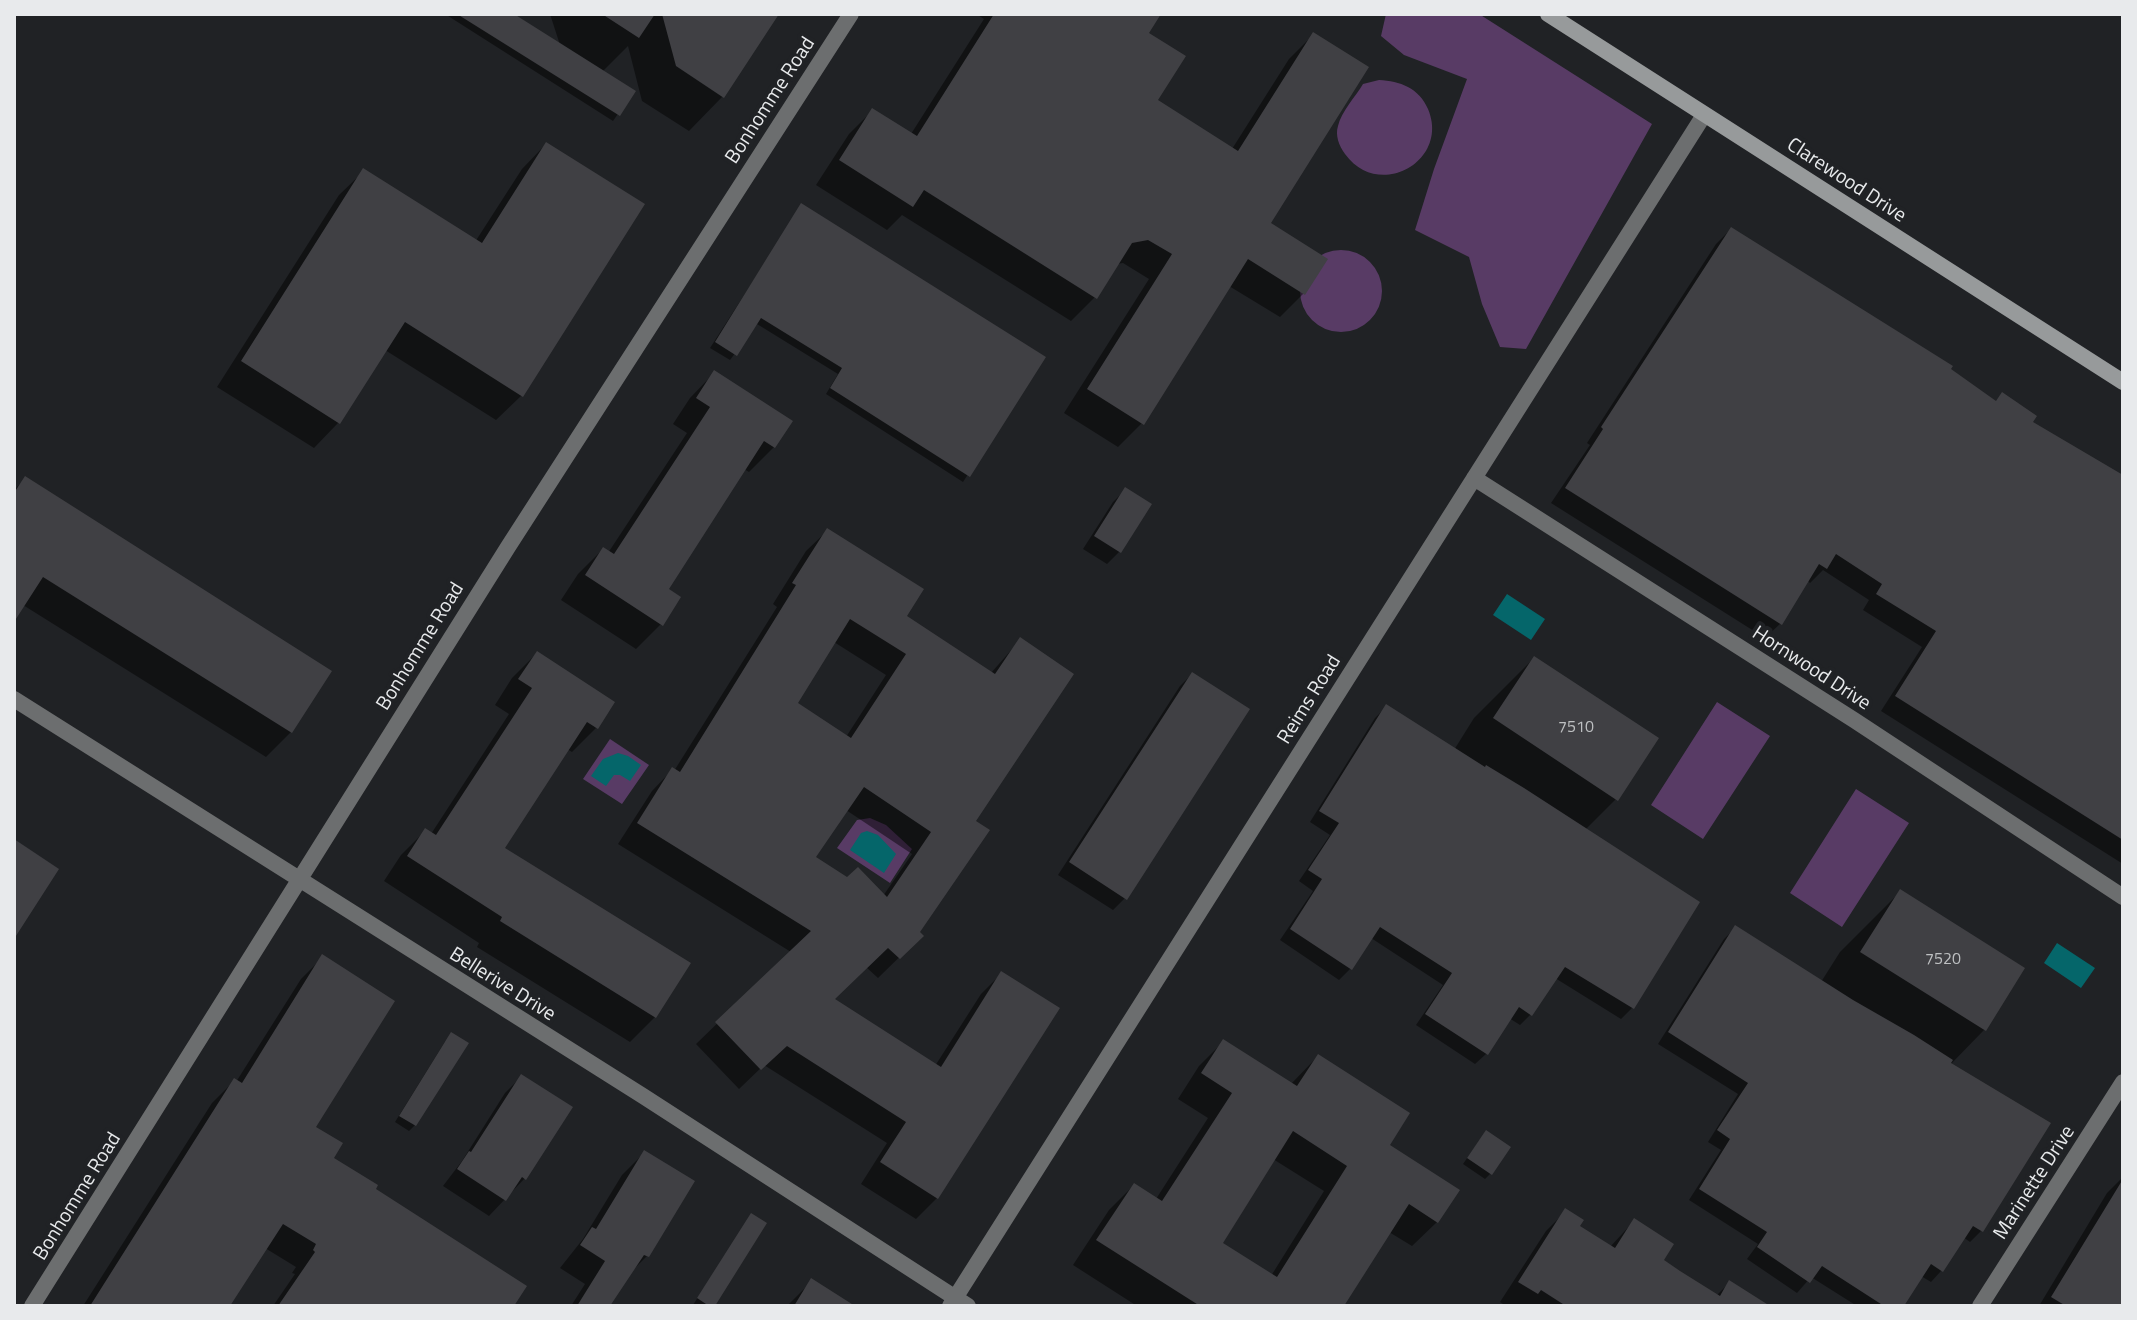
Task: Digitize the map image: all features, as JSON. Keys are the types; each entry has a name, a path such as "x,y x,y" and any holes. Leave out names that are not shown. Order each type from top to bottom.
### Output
{"street":[{"name":"Bonhomme Road","path":"32,1306 516,534 851,14"},
{"name":"Clarewood Drive","path":"1548,14 2123,382"},
{"name":"Reims Road","path":"958,1303 1704,115"},
{"name":"Hornwood Drive","path":"1474,478 1854,720 2123,897"},
{"name":"Bellerive Drive","path":"14,699 643,1096 958,1303"},
{"name":"Marinette Drive","path":"1980,1306 2123,1082"}],"shaded area":[{"path":"1386,14 1479,14 1652,124 1526,349 1500,347 1482,304 1469,257 1415,230 1467,79 1404,55 1381,36"},
{"path":"1379,80 1401,84 1420,96 1428,109 1432,128 1429,145 1420,158 1408,169 1392,174 1375,174 1359,168 1345,154 1337,137 1342,115 1363,84"},
{"path":"1341,250 1357,253 1370,262 1379,275 1382,291 1379,307 1370,320 1357,329 1341,332 1325,329 1312,320 1303,307 1300,291 1303,275 1312,262 1325,253"},
{"path":"1717,702 1770,736 1703,839 1651,805"},
{"path":"610,739 649,765 622,804 583,779"},
{"path":"1856,789 1909,823 1842,927 1790,893"},
{"path":"870,818 886,825 912,849 890,883 837,848 857,820"}],"water":[{"path":"1507,594 1545,619 1531,640 1493,615"},
{"path":"618,753 641,765 630,781 614,775 606,786 591,776 603,759"},
{"path":"867,831 878,835 896,854 884,873 850,850 861,833"},
{"path":"2057,943 2095,968 2081,988 2044,963"}],"building":[{"path":"457,14 514,14 636,91 620,116"},
{"path":"602,14 655,14 639,38"},
{"path":"662,14 779,14 724,98 676,66"},
{"path":"994,14 1161,14 1149,33 1186,56 1158,100 1238,151 1313,32 1369,67 1271,223 1328,259 1305,295 1248,259 1144,425 1087,389 1172,254 1148,240 1132,243 1097,299 924,190 913,207 839,160 872,108 917,136"},
{"path":"546,142 645,204 523,397 405,322 340,424 241,361 363,168 482,243"},
{"path":"801,203 1046,357 970,477 830,388 842,368 761,318 737,356 715,342"},
{"path":"1731,227 1953,366 1951,369 1996,401 2002,392 2037,416 2033,422 2123,475 2123,840 1895,696 1936,631 1876,594 1882,584 1836,554 1827,569 1819,564 1782,625 1565,488"},
{"path":"714,370 793,421 775,448 764,441 669,589 681,597 663,626 585,575 603,547 614,554 710,407 696,398"},
{"path":"25,476 332,671 292,733 43,577 14,622 14,493"},
{"path":"1125,487 1152,504 1121,553 1094,536"},
{"path":"827,528 924,589 907,616 995,674 1020,637 1074,674 976,821 990,830 920,932 924,936 900,959 888,948 835,999 941,1067 1001,971 1060,1008 938,1199 880,1162 906,1122 787,1046 761,1070 715,1022 811,931 637,823 672,767 680,772 796,585 792,583","holes":["850,619 906,654 851,738 798,703","864,787 931,832 887,897 858,867 847,877 816,857"]},
{"path":"537,651 615,702 598,729 587,722 505,848 691,963 656,1018 500,921 502,917 407,856 425,828 436,835 532,688 518,679"},
{"path":"1534,656 1659,738 1618,801 1493,718"},
{"path":"1192,672 1250,709 1127,900 1069,862"},
{"path":"1386,704 1524,788 1700,902 1634,1009 1565,967 1532,1016 1519,1007 1488,1055 1425,1014 1452,973 1380,927 1352,970 1290,929 1322,879 1308,870 1339,823 1319,811"},
{"path":"14,839 59,869 14,939"},
{"path":"1900,889 2025,968 1986,1031 1860,952"},
{"path":"1735,925 2051,1123 1983,1232 1973,1226 1943,1272 1931,1264 1904,1306 1884,1306 1822,1266 1810,1283 1757,1247 1767,1232 1699,1189 1730,1139 1717,1130 1748,1083 1668,1032"},
{"path":"322,954 395,1001 316,1127 343,1143 334,1158 378,1185 376,1189 527,1286 514,1306 278,1306 315,1252 316,1244 283,1224 230,1306 90,1306 234,1078 242,1083"},
{"path":"451,1032 469,1043 416,1126 399,1116"},
{"path":"1223,1039 1297,1086 1318,1054 1410,1113 1390,1145 1460,1190 1438,1223 1409,1204 1344,1306 1200,1306 1096,1240 1134,1183 1162,1201 1232,1093 1201,1073","holes":["1293,1131 1347,1166 1277,1277 1223,1243"]},
{"path":"521,1074 573,1107 526,1180 522,1177 506,1201 457,1169"},
{"path":"1486,1130 1511,1147 1492,1175 1467,1158"},
{"path":"644,1150 695,1181 649,1257 644,1255 610,1306 577,1306 605,1261 580,1245 592,1227 596,1229"},
{"path":"2123,1179 2123,1306 2066,1306 2051,1297"},
{"path":"1565,1208 1584,1220 1580,1226 1615,1248 1634,1218 1674,1244 1664,1260 1680,1271 1720,1296 1729,1280 1770,1306 1566,1306 1541,1290 1538,1294 1518,1282"},
{"path":"751,1213 767,1223 715,1306 709,1306 697,1298"},
{"path":"811,1278 855,1306 794,1306"}]}
